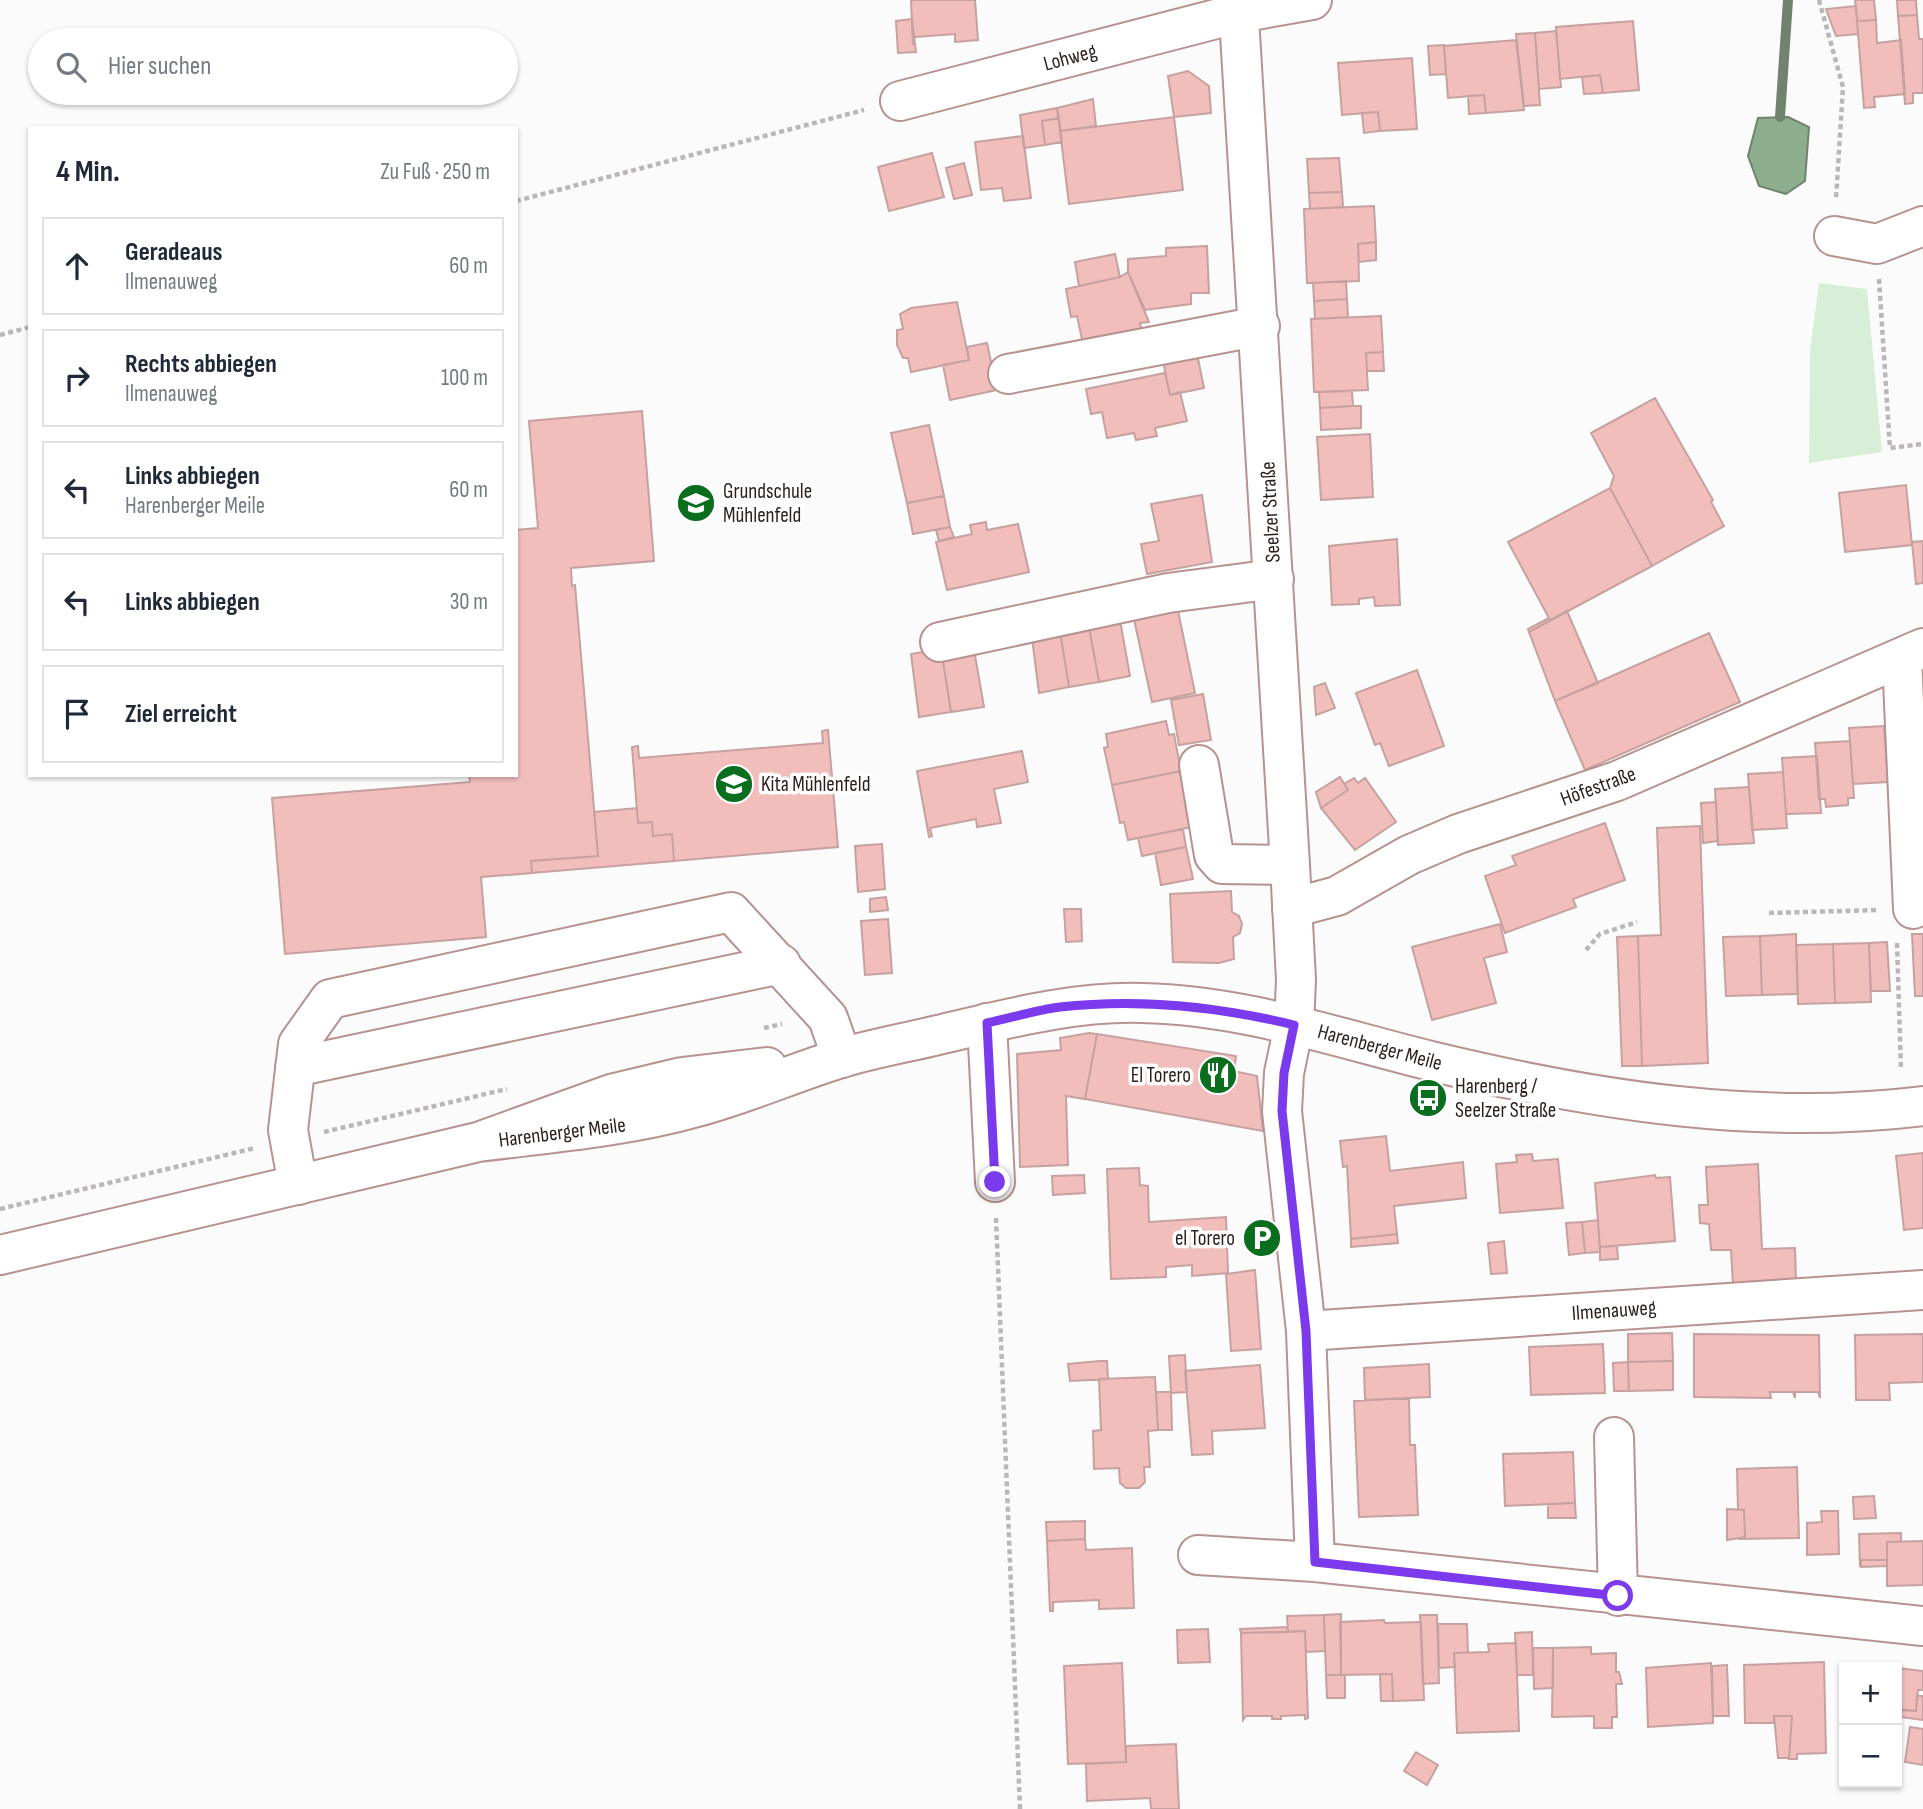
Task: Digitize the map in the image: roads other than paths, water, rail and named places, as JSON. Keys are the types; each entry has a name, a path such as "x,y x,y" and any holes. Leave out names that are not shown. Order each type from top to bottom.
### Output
{"street":[{"name":"Lohweg","path":"900,101 1239,6 1312,0"},
{"name":"Seelzer Straße","path":"1239,6 1290,865 1296,980 1294,1025"},
{"path":"1834,236 1877,244 1923,226"},
{"path":"1008,374 1260,326"},
{"path":"940,642 1168,593 1274,579"},
{"name":"Höfestraße","path":"1292,908 1337,896 1409,855 1458,834 1617,781 1913,653 1917,849 1905,909"},
{"path":"1199,765 1214,855 1222,864 1290,865"},
{"path":"298,1185 288,1130 298,1044 330,999 731,912 828,1018 842,1058"},
{"path":"295,1067 781,964"},
{"name":"Harenberger Meile","path":"0,1255 478,1142 633,1124 701,1107 842,1058 1059,1007 1137,1003 1212,1007 1502,1078 1610,1099 1693,1109 1777,1113 1913,1107"},
{"path":"987,1023 995,1182"},
{"path":"1294,1025 1284,1073 1282,1111 1306,1331 1315,1562"},
{"name":"Ilmenauweg","path":"1306,1331 1923,1290"},
{"path":"1614,1437 1618,1596"},
{"path":"1198,1555 1315,1562 1923,1626"}],"waterway":[{"path":"1780,117 1788,0"}],"place":[{"name":"Grundschule Mühlenfeld","path":"696,503"},
{"name":"Kita Mühlenfeld","path":"734,784"},
{"name":"El Torero","path":"1218,1075"},
{"name":"Harenberg / Seelzer Straße","path":"1428,1098"},
{"name":"el Torero","path":"1262,1238"}]}
